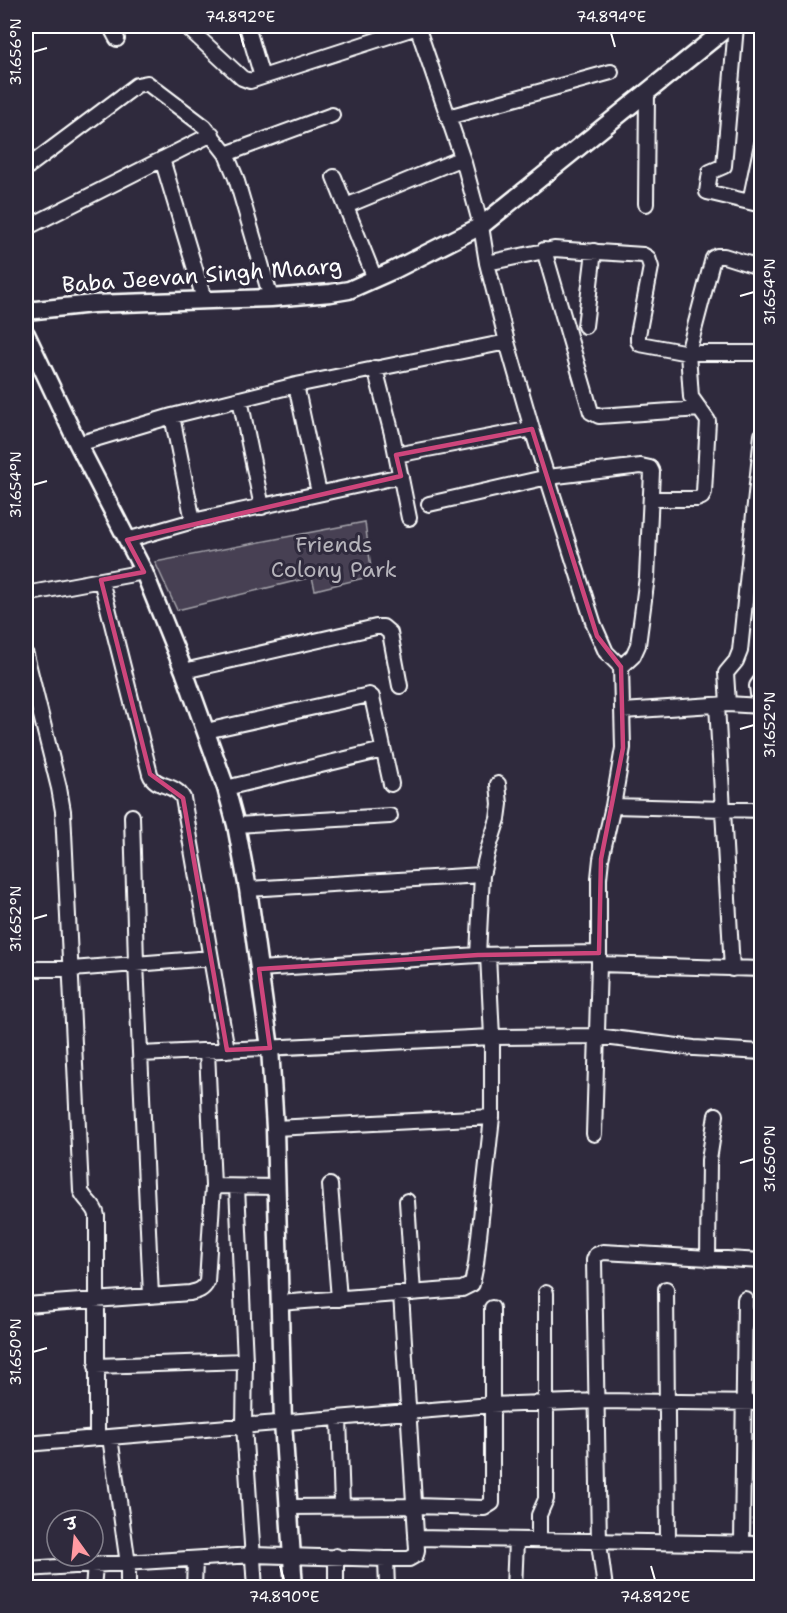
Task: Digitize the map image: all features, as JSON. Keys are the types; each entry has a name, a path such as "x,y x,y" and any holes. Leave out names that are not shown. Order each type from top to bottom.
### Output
{"street":[{"path":"110,26 117,39"},
{"path":"186,26 242,78 250,81 418,26 462,158 481,226 487,263 507,342 597,636 606,652 621,667 623,748 601,859 594,1134"},
{"path":"247,26 262,77"},
{"name":"Baba Jeevan Singh Maarg","path":"26,310 93,304 272,298 349,290 481,226 729,26"},
{"path":"736,26 724,166 710,172 706,192 756,204 762,144"},
{"path":"448,117 611,72"},
{"path":"26,168 142,82 147,82 194,118 212,135 226,154 236,178 272,298"},
{"path":"646,204 647,92"},
{"path":"226,154 332,115"},
{"path":"26,228 212,135"},
{"path":"346,206 462,158"},
{"path":"162,159 204,299"},
{"path":"334,177 375,279"},
{"path":"487,263 544,250 566,249 643,255 648,258 651,267 638,341 644,346 688,353 762,353"},
{"path":"544,250 591,412 599,416 700,409"},
{"path":"585,326 594,252"},
{"path":"651,499 693,500 702,497 708,421 691,397 688,353 713,258 724,256 762,268"},
{"path":"26,334 78,444 144,572 206,731 236,825 248,889 270,1048 275,1128 283,1422 294,1587"},
{"path":"78,444 172,416 296,385 507,342"},
{"path":"375,368 409,518"},
{"path":"296,385 319,494"},
{"path":"240,399 262,507"},
{"path":"172,416 193,521"},
{"path":"396,454 532,429"},
{"path":"732,969 724,810 723,704 726,673 736,661 740,651 762,435"},
{"path":"429,504 548,477 646,466 650,468 652,472 647,577 638,645 633,656 621,667"},
{"path":"127,540 193,521 401,476"},
{"path":"26,594 144,572"},
{"path":"101,580 150,774 155,781 175,788 183,798 227,1050"},
{"path":"184,671 383,627 390,633 400,686"},
{"path":"26,655 63,811 81,1191 85,1200 96,1212 98,1301 96,1366 104,1438 128,1564 128,1587"},
{"path":"762,679 757,686 762,725"},
{"path":"206,731 369,695 372,697 391,784"},
{"path":"623,711 723,704 759,705"},
{"path":"226,788 383,750"},
{"path":"279,1303 462,1289 472,1284 492,1117 492,1036 483,955 482,875 498,819 500,804 498,784"},
{"path":"613,806 762,810"},
{"path":"132,816 136,963 151,1296"},
{"path":"236,825 390,816"},
{"path":"248,889 482,875"},
{"path":"259,969 483,955 599,959 732,969 762,969"},
{"path":"26,969 72,969 211,958"},
{"path":"141,1054 492,1036 596,1036 694,1048 762,1052"},
{"path":"26,1305 190,1293 200,1291 205,1287 213,1186 207,1051"},
{"path":"708,1259 709,1160 716,1115"},
{"path":"275,1128 492,1117"},
{"path":"330,1185 339,1299"},
{"path":"213,1186 275,1187"},
{"path":"237,1187 245,1361 244,1426 255,1587"},
{"path":"105,1565 254,1555 386,1559 409,1558 416,1555 407,1293 407,1201"},
{"path":"605,1587 599,1543 592,1268 596,1255 603,1252 762,1261"},
{"path":"666,1289 668,1542"},
{"path":"539,1540 539,1515 546,1499 546,1293"},
{"path":"742,1542 745,1299"},
{"path":"288,1507 484,1508 492,1503 492,1308"},
{"path":"96,1366 245,1361"},
{"path":"26,1444 491,1405 597,1401 762,1403"},
{"path":"339,1418 342,1506"},
{"path":"416,1538 599,1543 742,1542 762,1544"},
{"path":"514,1587 516,1541"},
{"path":"336,1556 336,1587"},
{"path":"194,1587 195,1559"},
{"path":"386,1559 387,1587"},
{"path":"26,1569 49,1568"},
{"path":"93,1587 95,1568"}],"highlighted area":[{"path":"532,429 597,636 621,667 623,748 601,859 599,953 478,955 259,969 270,1048 227,1050 183,798 150,774 101,580 144,572 127,540 401,476 396,455"}],"green space":[{"name":"Friends Colony Park","path":"365,522 372,576 315,590 312,577 177,610 155,562"}]}
